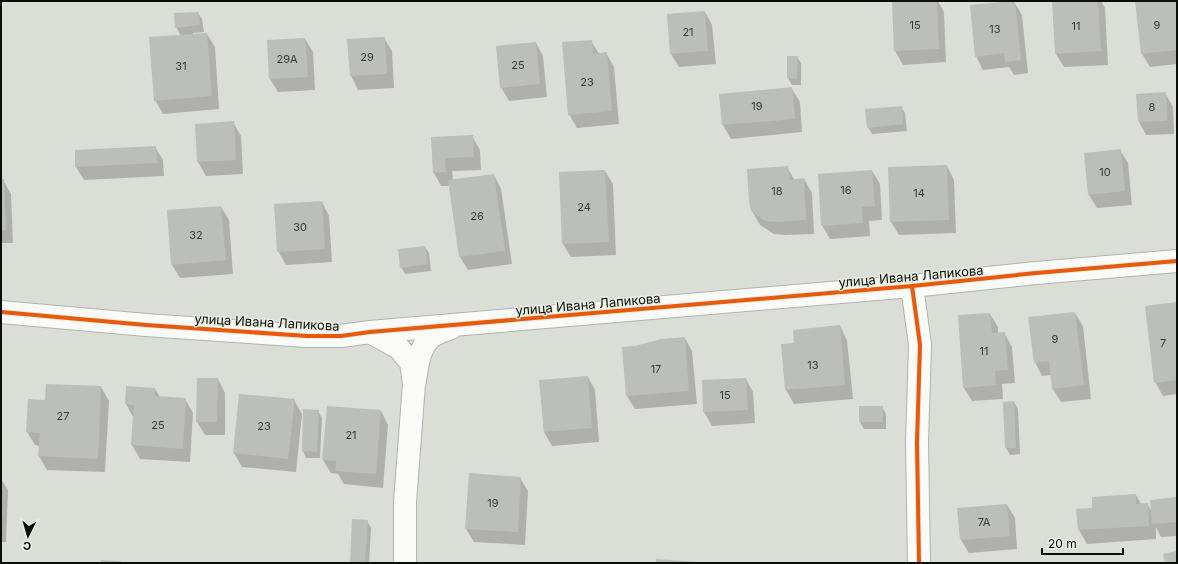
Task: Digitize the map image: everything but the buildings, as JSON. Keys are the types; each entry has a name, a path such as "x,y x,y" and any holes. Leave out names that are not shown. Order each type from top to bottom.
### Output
{"street":[{"name":"улица Ивана Лапикова","path":"1,312 307,336 341,336 370,332 912,286 1036,273 1177,261"},
{"path":"912,286 920,345 917,442 919,563"},
{"path":"405,563 405,502 414,384 418,361 423,347 432,336 458,325"},
{"path":"370,332 399,348 411,363 414,384"}],"cycle path":[{"path":"1,312 146,325 307,336 341,336 370,332 912,286 1036,273 1177,261"},
{"path":"912,286 920,345 917,442 919,563"}]}
